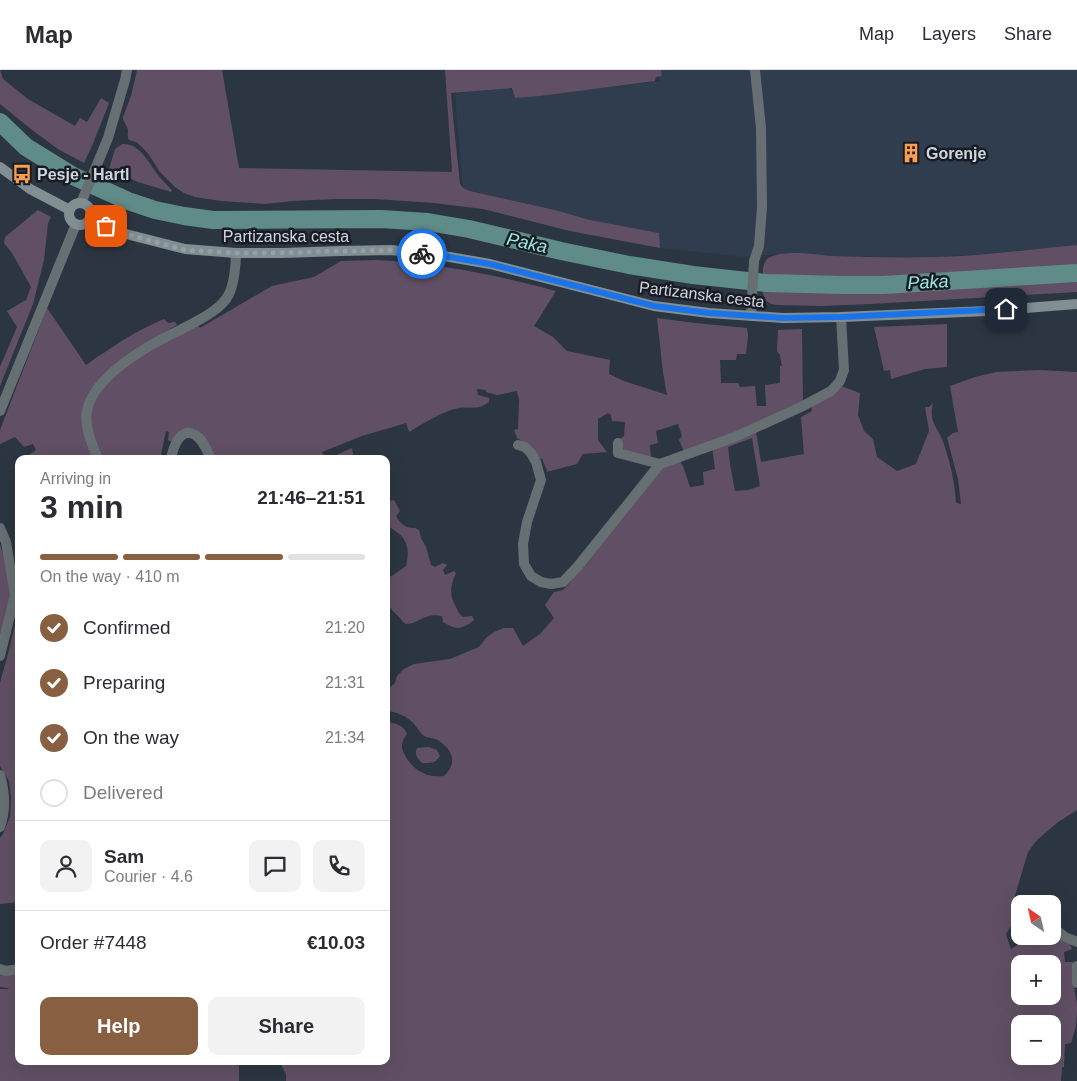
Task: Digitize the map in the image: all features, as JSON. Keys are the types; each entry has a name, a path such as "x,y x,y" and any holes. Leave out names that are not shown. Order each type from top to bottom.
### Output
{"main road":[{"path":"0,167 30,189 70,210"},
{"path":"81,203 90,209 90,217 83,224 76,224 71,220 69,214 74,205 81,203"},
{"name":"Partizanska cesta","path":"89,220 122,233 185,250 236,253 391,250 444,256 490,264 654,306 709,313 783,318 841,317 1077,304"}],"street":[{"path":"81,203 108,138 127,70"},
{"path":"751,316 754,264 759,246 762,207 761,128 755,70"},
{"path":"0,411 76,224"},
{"path":"96,455 86,422 86,412 93,394 112,373 139,352 158,340 197,321 220,306 229,294 236,267 236,253"},
{"path":"518,445 525,447 531,453 536,462 541,480 527,522 523,544 524,564 531,576 541,582 551,584 563,582 575,570 660,464 735,437 831,391 840,381 844,370 841,317"},
{"path":"172,455 174,446 179,438 189,433 196,435 200,439 208,455"},
{"path":"618,443 618,453 660,464"},
{"path":"0,528 6,542 15,595 0,656"},
{"path":"0,775 4,796 4,818 0,827"},
{"path":"1061,934 1077,942 1077,947"},
{"path":"1077,966 1077,983"},
{"path":"0,969 6,971 15,970"}],"shaded area":[{"path":"0,70 3,79 28,99 75,126 80,118 87,122 101,98 109,103 84,163 58,149 0,104"},
{"path":"137,70 222,70 239,168 452,172 445,70 661,70 662,76 656,77 655,81 540,96 515,98 512,88 451,93 460,184 463,188 590,220 659,233 660,248 570,231 483,209 434,203 375,199 336,199 266,204 195,197 175,187 160,172 142,147 136,142 129,140 128,130 123,117 131,96"},
{"path":"658,70 1077,70 1077,245 937,257 835,256 792,253 744,257 660,248 658,233 590,220 463,189 455,94 506,86 519,98 659,81"},
{"path":"122,144 139,150 172,190 171,192 138,182 109,169 115,149"},
{"path":"38,210 51,217 48,223 44,260 33,304 0,386 0,367 17,327 7,311 26,300 31,287 12,253 4,243 5,237"},
{"path":"1077,245 1077,269 858,281 763,278 764,265 767,259 786,253 859,257 936,257 989,254"},
{"path":"376,260 422,264 512,280 556,291 534,326 553,337 567,351 610,360 609,374 667,395 657,318 747,328 746,354 737,354 736,360 720,360 721,383 738,383 740,387 755,386 757,406 766,406 765,385 780,383 780,366 782,366 780,355 777,351 778,330 802,329 803,401 752,428 684,452 679,440 682,436 678,424 656,431 658,443 650,445 651,458 624,454 620,439 624,436 625,422 612,421 611,415 608,413 598,419 598,440 607,452 583,454 577,464 546,472 547,470 542,459 529,446 517,438 514,430 518,429 519,400 517,391 497,395 486,392 486,390 477,389 478,395 489,398 489,402 485,405 459,408 446,412 409,432 406,423 362,436 322,452 324,455 209,455 192,430 172,442 168,440 169,432 166,431 161,455 98,455 92,438 89,409 112,376 195,321 200,328 272,286 314,277 341,261"},
{"path":"1077,277 1077,292 823,306 771,304 766,301 762,287 856,290"},
{"path":"47,308 86,365 133,334 164,319 168,323 175,322 177,325 139,347 85,405 94,455 28,455 36,450 33,444 24,447 15,437 0,444 0,430"},
{"path":"947,324 947,367 925,369 891,379 890,370 884,371 874,327"},
{"path":"1038,370 1077,372 1077,810 1058,822 1037,840 1028,852 1015,895 1011,895 1011,926 1006,934 1011,949 1018,945 1061,945 1061,937 1068,940 1072,949 1064,952 1065,962 1074,962 1072,976 1077,1004 1076,1026 1071,1043 1065,1044 1061,1081 286,1081 286,1074 281,1065 390,1065 390,723 399,725 406,731 407,734 402,748 410,762 418,770 429,775 444,776 451,767 452,762 451,753 444,745 436,739 424,736 406,717 390,711 390,687 395,683 397,676 404,669 414,664 450,659 479,647 486,638 504,628 513,628 523,646 540,634 554,618 545,605 554,592 563,590 568,585 659,469 679,460 690,487 704,485 703,472 715,469 712,447 756,432 761,462 804,454 801,417 812,411 811,404 841,386 860,393 858,415 864,431 873,439 877,457 897,471 916,464 929,431 925,407 929,407 933,403 932,418 942,439 953,477 956,503 961,504 958,479 947,438 953,433 958,432 950,386 996,372","holes":["752,438 760,486 748,490 735,491 728,447"]},
{"path":"352,448 353,455 336,455"},
{"path":"394,500 400,511 396,516 399,521 406,526 419,530 431,565 435,567 443,563 447,565 443,570 445,575 454,571 456,573 452,582 452,598 463,617 472,616 474,620 466,626 455,628 443,622 442,616 436,615 406,624 390,607 390,577 406,566 408,557 406,544 402,536 390,527 390,501"},
{"path":"0,544 11,593 0,646"},
{"path":"15,625 15,902 0,904 0,838 10,817 11,798 9,781 0,766 0,683"},
{"path":"429,747 437,750 440,756 434,762 422,763 416,756 417,748"},
{"path":"15,972 15,1065 239,1065 239,1081 0,1081 0,989 9,989 0,987 0,973"}],"waterway":[{"name":"Paka","path":"0,122 26,147 73,176 128,201 155,210 184,216 213,220 381,219 428,222 469,229 629,265 693,275 766,283 883,285 1077,273"}],"way so far":[{"path":"106,226 122,233 185,250 236,253 391,250 422,254"}],"place":[{"name":"Gorenje","path":"911,153"},
{"name":"Pesje - Hartl","path":"22,174"}],"route":[{"path":"422,254 490,264 654,306 709,313 783,318 1006,309"}]}
